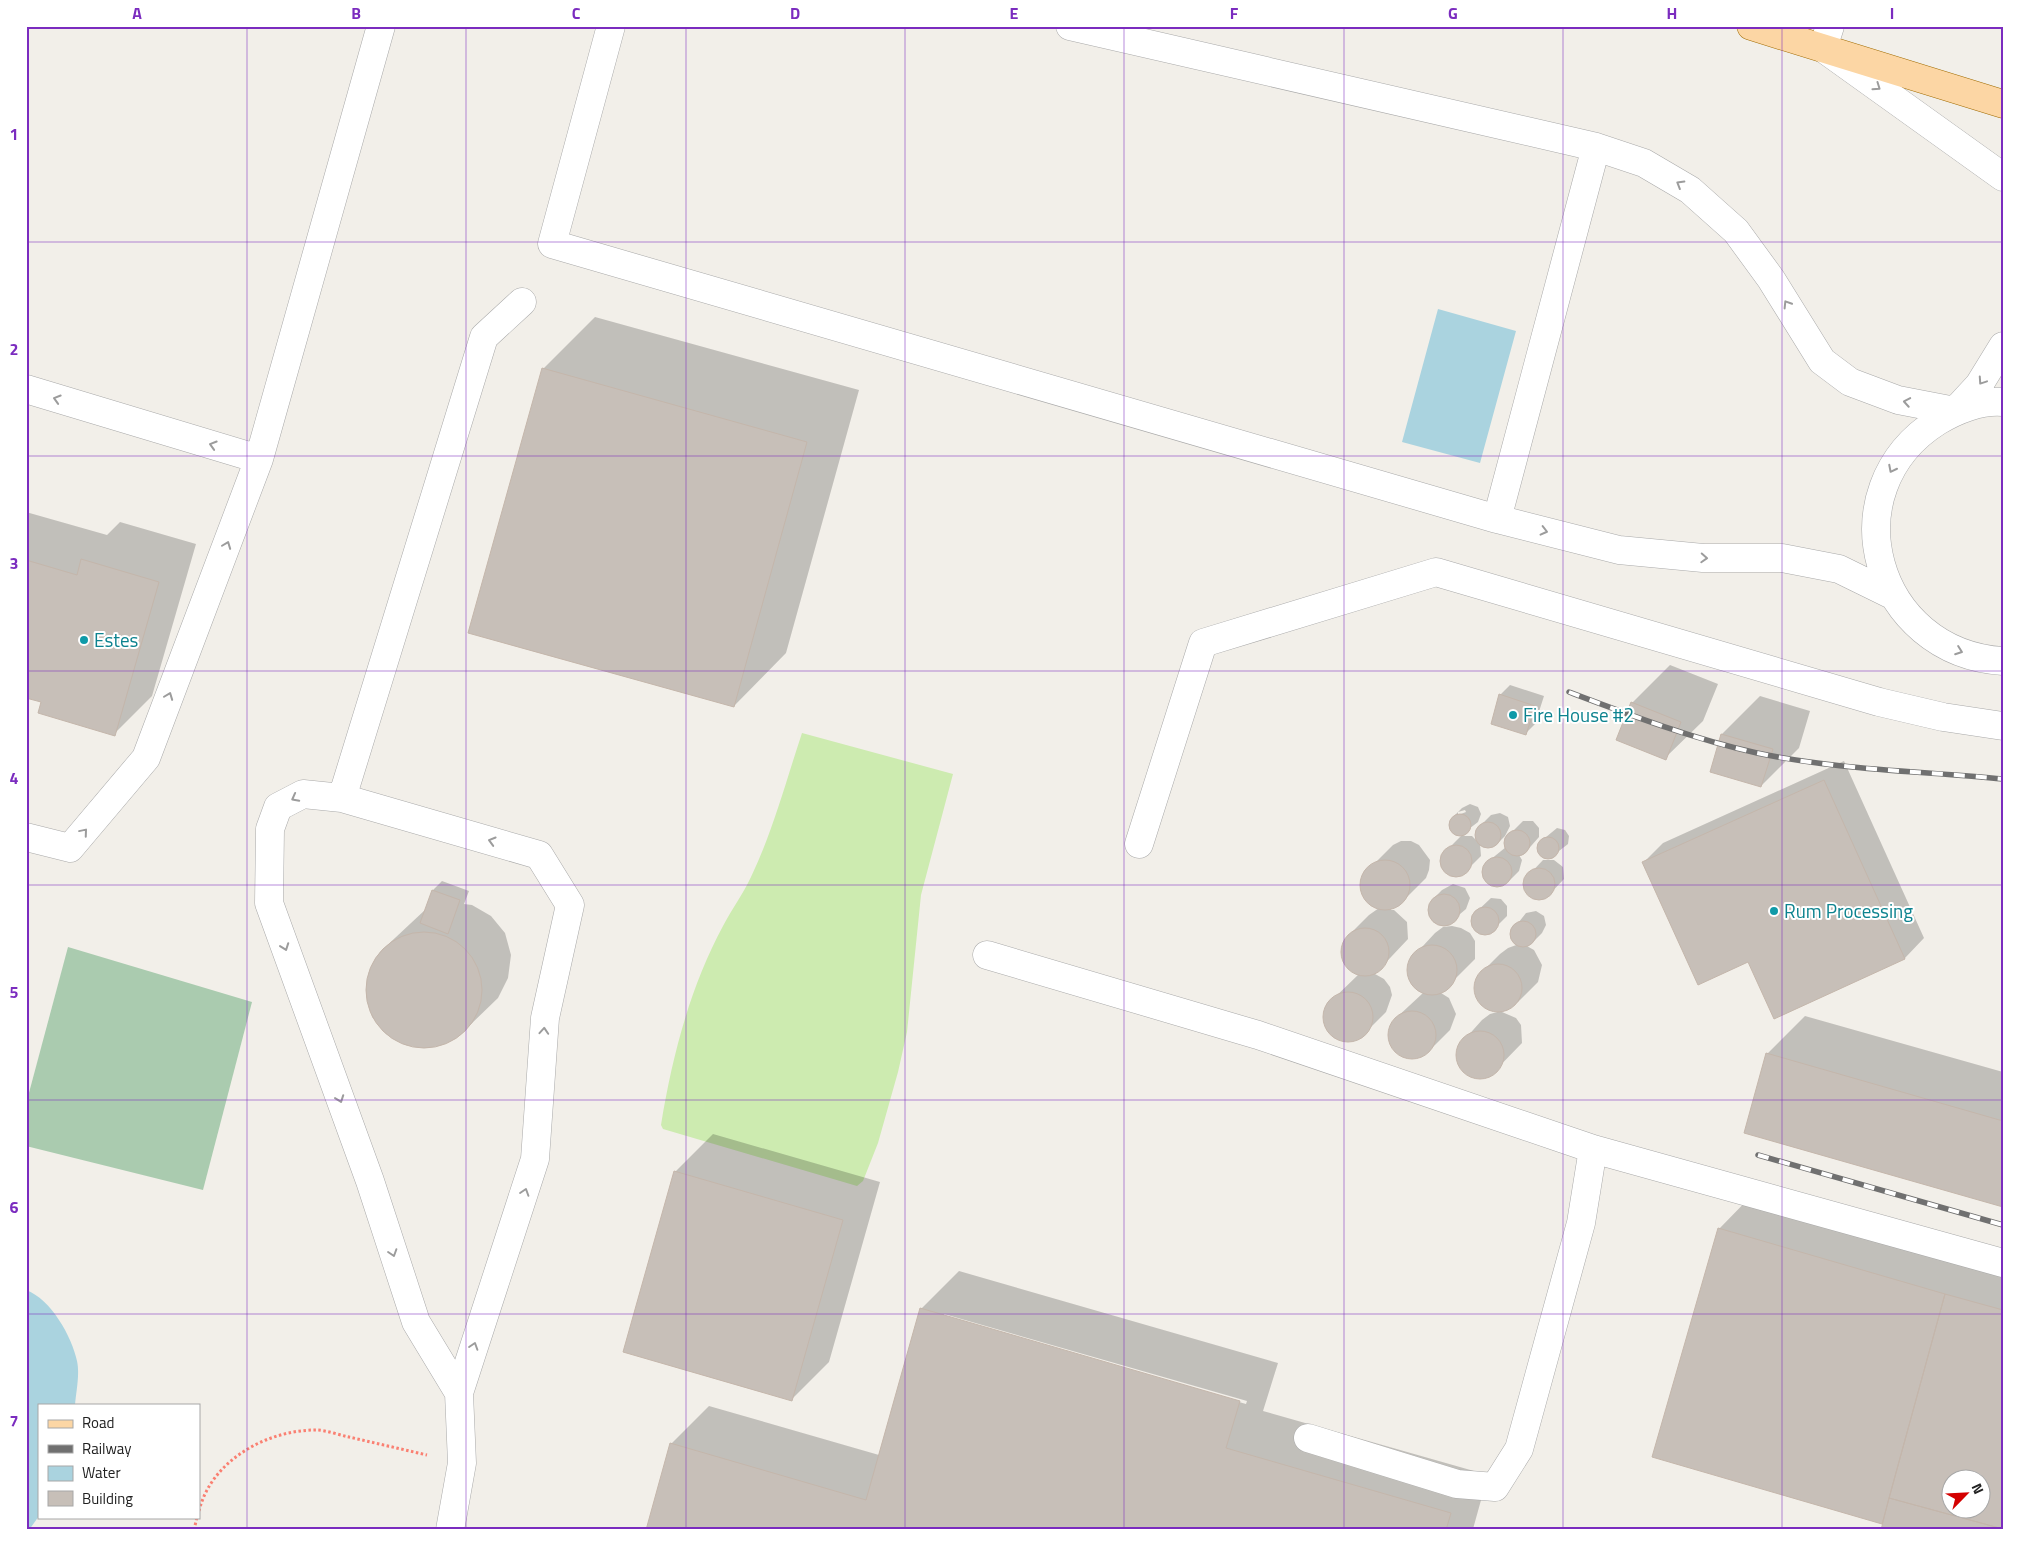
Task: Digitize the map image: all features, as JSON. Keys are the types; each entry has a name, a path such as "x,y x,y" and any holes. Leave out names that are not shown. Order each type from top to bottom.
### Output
{"main road":[{"path":"1751,26 1826,37 2003,104"}],"lane":[{"path":"26,837 70,848 146,758 260,459 381,26"},
{"path":"611,26 552,244 1497,519 1619,550 1703,558 1782,558 1839,569 1892,595"},
{"path":"1070,26 1596,147 1644,163 1690,190 1736,231 1771,279 1822,361 1850,382 1898,400 1955,411 2003,402"},
{"path":"1826,37 2003,177"},
{"path":"1497,519 1596,147"},
{"path":"342,798 484,337 522,302"},
{"path":"2003,346 1980,385 1955,411 1920,432 1892,467 1877,509 1877,553 1892,595 1920,630 1958,652 2003,661"},
{"path":"26,389 260,459"},
{"path":"1139,844 1203,644 1436,572 1879,702 1943,717 2003,726"},
{"path":"450,1530 462,1463 459,1392 535,1159 546,1018 570,905 539,855 342,798 303,794 278,807 270,830 269,903 370,1181 416,1322 459,1392"},
{"path":"987,955 1258,1035 1593,1149 2003,1263"},
{"path":"1308,1438 1457,1484 1495,1487 1518,1449 1581,1223 1593,1149"}],"path":[{"path":"200,1506 201,1501 220,1470 244,1450 279,1435 316,1430 462,1463"}],"green space":[{"path":"802,733 953,774 921,895 907,1032 898,1072 878,1143 863,1181 857,1186 663,1129 661,1125 677,1048 692,998 711,949 759,860 773,824"},
{"path":"68,947 252,1002 203,1190 26,1146 26,1104"}],"water":[{"path":"1438,309 1516,331 1480,463 1402,442"},
{"path":"26,1290 35,1295 52,1310 65,1330 77,1361 78,1383 75,1404 38,1404 38,1517 29,1530 26,1530"}],"building":[{"path":"542,368 807,442 734,707 468,633"},
{"name":"Estes","path":"81,559 159,582 115,736 38,713 41,702 26,698 26,560 77,575"},
{"name":"Fire House #2","path":"1499,694 1535,706 1526,735 1491,724"},
{"path":"1631,702 1681,722 1666,760 1616,740"},
{"path":"1721,734 1773,749 1761,787 1710,772"},
{"name":"Rum Processing","path":"1824,780 1905,959 1774,1019 1748,962 1698,985 1642,862"},
{"path":"1460,814 1468,817 1471,825 1468,833 1460,836 1452,833 1449,825 1452,817"},
{"path":"1488,822 1497,826 1501,835 1497,844 1488,848 1479,844 1475,835 1479,826"},
{"path":"1517,830 1526,834 1530,843 1526,852 1517,856 1508,852 1504,843 1508,834"},
{"path":"1548,837 1556,840 1559,848 1556,856 1548,859 1540,856 1537,848 1540,840"},
{"path":"1456,845 1467,850 1472,861 1467,872 1456,877 1445,872 1440,861 1445,850"},
{"path":"1497,857 1508,861 1512,872 1508,883 1497,887 1486,883 1482,872 1486,861"},
{"path":"1380,860 1390,860 1403,867 1410,880 1410,890 1403,903 1390,910 1380,910 1371,906 1364,899 1360,890 1360,880 1364,871 1371,864"},
{"path":"1539,868 1545,869 1550,873 1554,878 1554,890 1550,895 1545,899 1539,900 1533,899 1528,895 1524,890 1523,884 1524,878 1528,873 1533,869"},
{"path":"432,890 460,900 448,934 420,923"},
{"path":"1444,894 1450,895 1455,899 1459,904 1459,916 1455,921 1450,925 1444,926 1438,925 1433,921 1429,916 1428,910 1429,904 1433,899 1438,895"},
{"path":"1485,907 1495,911 1499,921 1495,931 1485,935 1475,931 1471,921 1475,911"},
{"path":"1523,921 1532,925 1536,934 1532,943 1523,947 1514,943 1510,934 1514,925"},
{"path":"1360,928 1370,928 1382,935 1389,947 1389,957 1382,969 1370,976 1360,976 1352,972 1345,965 1341,957 1341,947 1345,939 1352,932"},
{"path":"424,932 446,936 456,941 465,949 473,958 478,968 482,990 478,1012 473,1022 465,1031 456,1039 446,1044 424,1048 402,1044 392,1039 383,1031 375,1022 370,1012 366,990 370,968 375,958 383,949 392,941 402,936"},
{"path":"1427,945 1437,945 1450,952 1457,965 1457,975 1450,988 1437,995 1427,995 1418,991 1411,984 1407,975 1407,965 1411,956 1418,949"},
{"path":"1493,964 1503,964 1515,971 1522,983 1522,993 1515,1005 1503,1012 1493,1012 1485,1008 1478,1001 1474,993 1474,983 1478,975 1485,968"},
{"path":"1348,992 1357,994 1368,1003 1373,1017 1371,1026 1362,1037 1348,1042 1339,1040 1328,1031 1323,1017 1325,1008 1334,997"},
{"path":"1407,1011 1417,1011 1429,1018 1436,1030 1436,1040 1429,1052 1417,1059 1407,1059 1399,1055 1392,1048 1388,1040 1388,1030 1392,1022 1399,1015"},
{"path":"1480,1031 1489,1033 1497,1038 1502,1046 1504,1055 1502,1064 1497,1072 1489,1077 1480,1079 1471,1077 1463,1072 1458,1064 1456,1055 1458,1046 1463,1038 1471,1033"},
{"path":"1766,1053 2003,1121 2003,1207 1744,1133"},
{"path":"674,1171 843,1220 792,1401 623,1352"},
{"path":"1718,1228 1945,1294 1882,1524 1652,1457"},
{"path":"1945,1294 2003,1310 2003,1529 1963,1518 1992,1518 1992,1468 1942,1468 1942,1512 1889,1498"},
{"path":"920,1308 1240,1401 1226,1448 1451,1513 1446,1530 646,1530 670,1443 866,1500"},
{"path":"1889,1498 1942,1512 1942,1518 1963,1518 2003,1529 2003,1530 1881,1530"}],"railway":[{"path":"1569,692 1685,734 1757,753 1849,767 2003,779"},
{"path":"1758,1155 2003,1225"}],"place":[{"name":"Estes","path":"84,640"},
{"name":"Fire House #2","path":"1513,715"},
{"name":"Rum Processing","path":"1774,911"}]}
